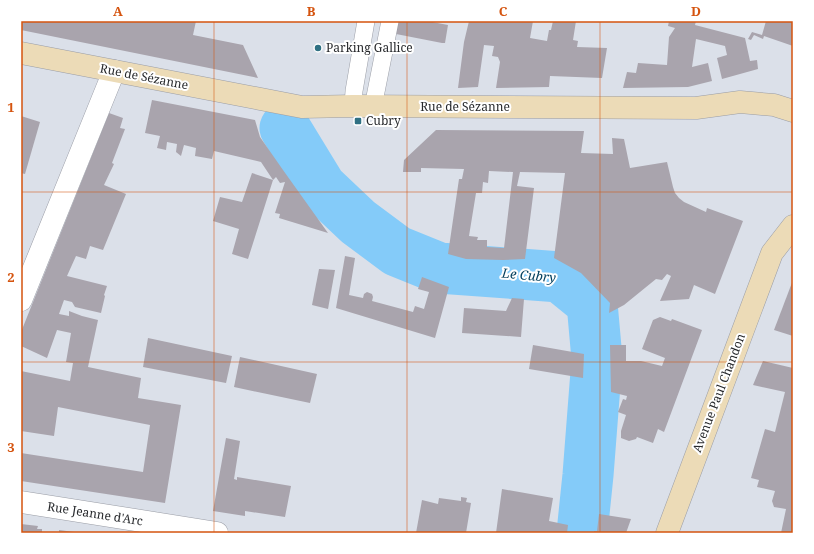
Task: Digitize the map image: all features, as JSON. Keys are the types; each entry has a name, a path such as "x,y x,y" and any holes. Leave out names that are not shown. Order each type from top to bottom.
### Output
{"main road":[{"name":"Rue de Sézanne","path":"21,53 302,107 696,108 740,102 774,105 793,110"},
{"name":"Avenue Paul Chandon","path":"667,533 772,253 793,226"}],"street":[{"path":"21,300 114,71"},
{"name":"Rue Jeanne d'Arc","path":"21,502 217,533"}],"lane":[{"path":"363,106 354,91 366,21"},
{"path":"363,106 390,21"}],"building":[{"path":"21,21 196,21 193,35 243,45 258,78 21,30"},
{"path":"398,21 427,21 448,25 445,43 396,34"},
{"path":"469,21 533,21 530,38 547,41 549,30 551,30 553,21 576,21 573,40 578,41 577,47 607,48 602,78 550,76 549,87 496,88 500,62 498,57 492,56 494,46 484,45 478,87 458,88 464,42"},
{"path":"669,21 696,21 695,25 745,38 750,61 757,60 758,69 722,79 717,58 727,55 725,46 696,39 692,67 708,63 712,81 688,87 623,88 627,72 636,73 638,63 667,65 669,37 675,28 668,26"},
{"path":"766,21 793,21 793,46 764,36 763,39 754,35 751,40 748,39 752,32 762,35"},
{"path":"152,100 255,120 260,137 328,233 279,218 280,214 275,213 285,182 280,183 276,177 273,180 261,162 214,151 212,159 195,156 196,148 184,145 181,156 176,152 177,144 167,142 166,150 157,148 160,136 145,133"},
{"path":"109,113 123,118 120,128 125,129 112,163 114,164 104,185 126,194 103,250 90,246 86,259 76,256 67,276 107,286 101,313 75,307 72,302 64,300 59,314 69,316 69,311 98,320 88,367 141,378 138,398 181,405 165,503 21,481 21,453 143,472 150,425 58,407 54,436 21,431 21,371 70,381 73,363 66,362 71,333 57,330 47,358 21,346 21,332"},
{"path":"21,116 40,122 25,174 21,173"},
{"path":"436,130 584,131 581,153 613,154 612,138 624,139 630,168 667,162 675,193 684,202 706,212 707,208 743,221 715,294 694,285 689,299 660,301 671,276 667,274 662,280 656,279 624,305 609,313 610,303 581,273 554,258 565,173 520,172 517,186 534,188 525,259 466,259 448,254 459,179 462,179 464,169 421,168 421,172 403,172 404,160","holes":["489,171 513,172 504,248 487,247 487,240 477,240 478,237 469,236 476,193 482,193 483,182 488,183"]},
{"path":"252,173 273,180 248,259 232,254 239,229 213,221 220,197 242,202"},
{"path":"345,256 355,258 349,295 363,298 364,294 367,292 372,294 372,301 413,312 415,306 424,309 429,292 418,289 422,277 449,287 435,338 336,308"},
{"path":"319,269 335,270 328,309 312,305"},
{"path":"793,280 793,336 774,330"},
{"path":"512,298 524,299 521,337 462,333 464,308 506,311"},
{"path":"660,317 671,321 672,319 702,330 664,432 658,429 653,443 637,437 636,439 629,441 621,438 621,431 626,415 618,412 623,399 626,400 627,396 611,392 610,345 626,345 626,361 641,361 662,366 665,358 642,349 653,320"},
{"path":"148,338 232,356 226,383 143,367"},
{"path":"533,345 584,354 583,378 529,369"},
{"path":"240,357 317,374 310,403 234,387"},
{"path":"763,361 793,368 793,533 781,533 786,509 774,507 772,501 775,491 757,487 759,480 751,478 765,429 775,432 785,392 753,385"},
{"path":"226,438 240,441 234,479 237,480 237,477 291,486 285,517 245,511 245,516 213,511"},
{"path":"502,489 553,498 549,521 568,525 567,533 496,533"},
{"path":"461,497 467,498 466,502 471,503 466,533 416,533 422,500 438,504 439,498 461,501"},
{"path":"599,514 631,519 626,533 594,533 594,531 597,531"},
{"path":"21,524 38,526 37,529 42,529 42,533 21,533"},
{"path":"59,530 74,532 74,533 59,533"}],"waterway":[{"name":"Le Cubry","path":"285,128 321,187 358,222 397,251 439,268 560,277 592,303 597,359 582,533"}],"place":[{"name":"Parking Gallice","path":"318,48"},
{"name":"Cubry","path":"358,121"}]}
